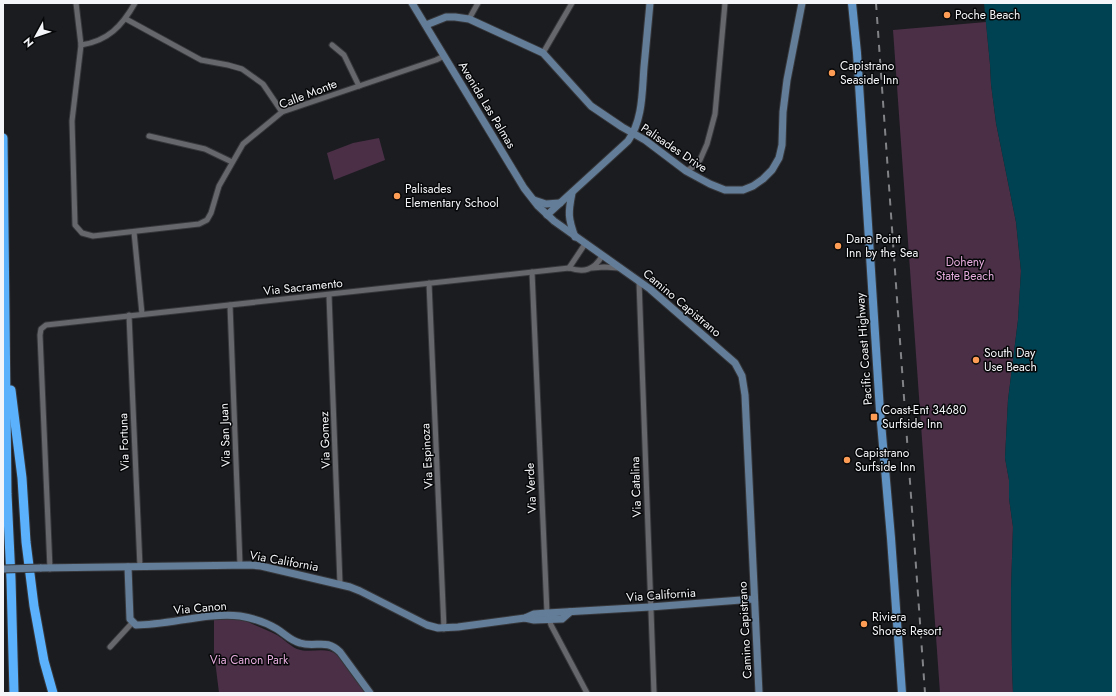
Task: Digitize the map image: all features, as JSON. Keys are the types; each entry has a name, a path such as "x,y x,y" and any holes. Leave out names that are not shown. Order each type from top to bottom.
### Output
{"highway":[{"path":"3,138 7,494 14,693"},
{"path":"5,342 22,478 26,542 34,606 44,661 53,693"}],"main road":[{"name":"Avenida Las Palmas","path":"412,3 524,188 547,215"},
{"path":"547,215 628,141 634,133 638,123 641,104 650,3"},
{"name":"Palisades Drive","path":"426,26 446,17 469,19 543,53 591,106 622,127 645,140 686,171 725,190 743,190 753,186 763,179 772,170 779,158 782,145 783,112 787,80 802,3"},
{"name":"Pacific Coast Highway","path":"852,3 857,53 880,410 902,693"},
{"path":"572,192 568,211 569,221 575,237"},
{"path":"534,200 546,204 560,203"},
{"name":"Camino Capistrano","path":"547,215 575,237 650,289 735,363 742,376 745,395 759,693"},
{"name":"Via California","path":"3,568 50,569 240,565 266,567 340,584 360,591 427,625 444,629 525,618 534,620 548,616 562,619 570,612 754,599"},
{"path":"128,567 130,619 132,623"},
{"name":"Via Canon","path":"132,623 142,625 226,616 240,616 259,621 277,629 301,644 329,644 336,647 370,693"}],"street":[{"path":"76,3 81,45 72,121 75,225 82,234 93,236 134,232 142,314"},
{"path":"81,45 101,40 116,30 126,19 135,3"},
{"path":"469,19 478,3"},
{"path":"543,53 572,3"},
{"path":"686,171 695,166 700,160 707,144 715,114 726,3"},
{"path":"126,19 201,60 242,69 263,84 282,112"},
{"path":"332,45 344,56 359,86"},
{"name":"Calle Monte","path":"134,232 199,224 207,220 211,213 219,186 243,144 282,112 444,56"},
{"path":"149,136 205,149 232,162"},
{"path":"569,268 585,244"},
{"path":"592,268 602,256"},
{"name":"Via Sacramento","path":"50,569 40,335 41,329 46,325 569,268 578,270 604,267 619,268"},
{"name":"Via Verde","path":"532,272 548,616 562,648 587,693"},
{"name":"Via Catalina","path":"639,281 654,693"},
{"name":"Via Espinoza","path":"429,283 444,629"},
{"name":"Via Gomez","path":"329,295 340,584"},
{"name":"Via San Juan","path":"230,305 240,565"},
{"name":"Via Fortuna","path":"129,315 140,567"},
{"path":"110,647 132,623"}],"green space":[{"name":"Doheny State Beach","path":"986,22 996,123 1016,222 1021,271 1018,320 1008,400 1005,458 1009,480 1009,498 1013,527 1011,590 1013,693 940,693 893,30"},
{"path":"379,138 385,160 334,180 327,153 353,143"},
{"name":"Via Canon Park","path":"241,618 277,635 297,649 307,651 322,650 336,654 349,667 367,693 219,693 214,652 214,619"}],"water":[{"path":"984,3 1113,3 1113,693 1013,693 1011,590 1013,527 1009,498 1009,480 1005,458 1008,400 1018,320 1021,271 1016,222 996,123"}],"railway":[{"path":"876,3 925,693"}],"place":[{"name":"Poche Beach","path":"947,15"},
{"name":"Capistrano Seaside Inn","path":"832,73"},
{"name":"Palisades Elementary School","path":"397,196"},
{"name":"Dana Point Inn by the Sea","path":"838,246"},
{"name":"South Day Use Beach","path":"976,360"},
{"name":"Coast-Ent 34680 Surfside Inn","path":"874,417"},
{"name":"Capistrano Surfside Inn","path":"847,460"},
{"name":"Riviera Shores Resort","path":"864,624"}]}
